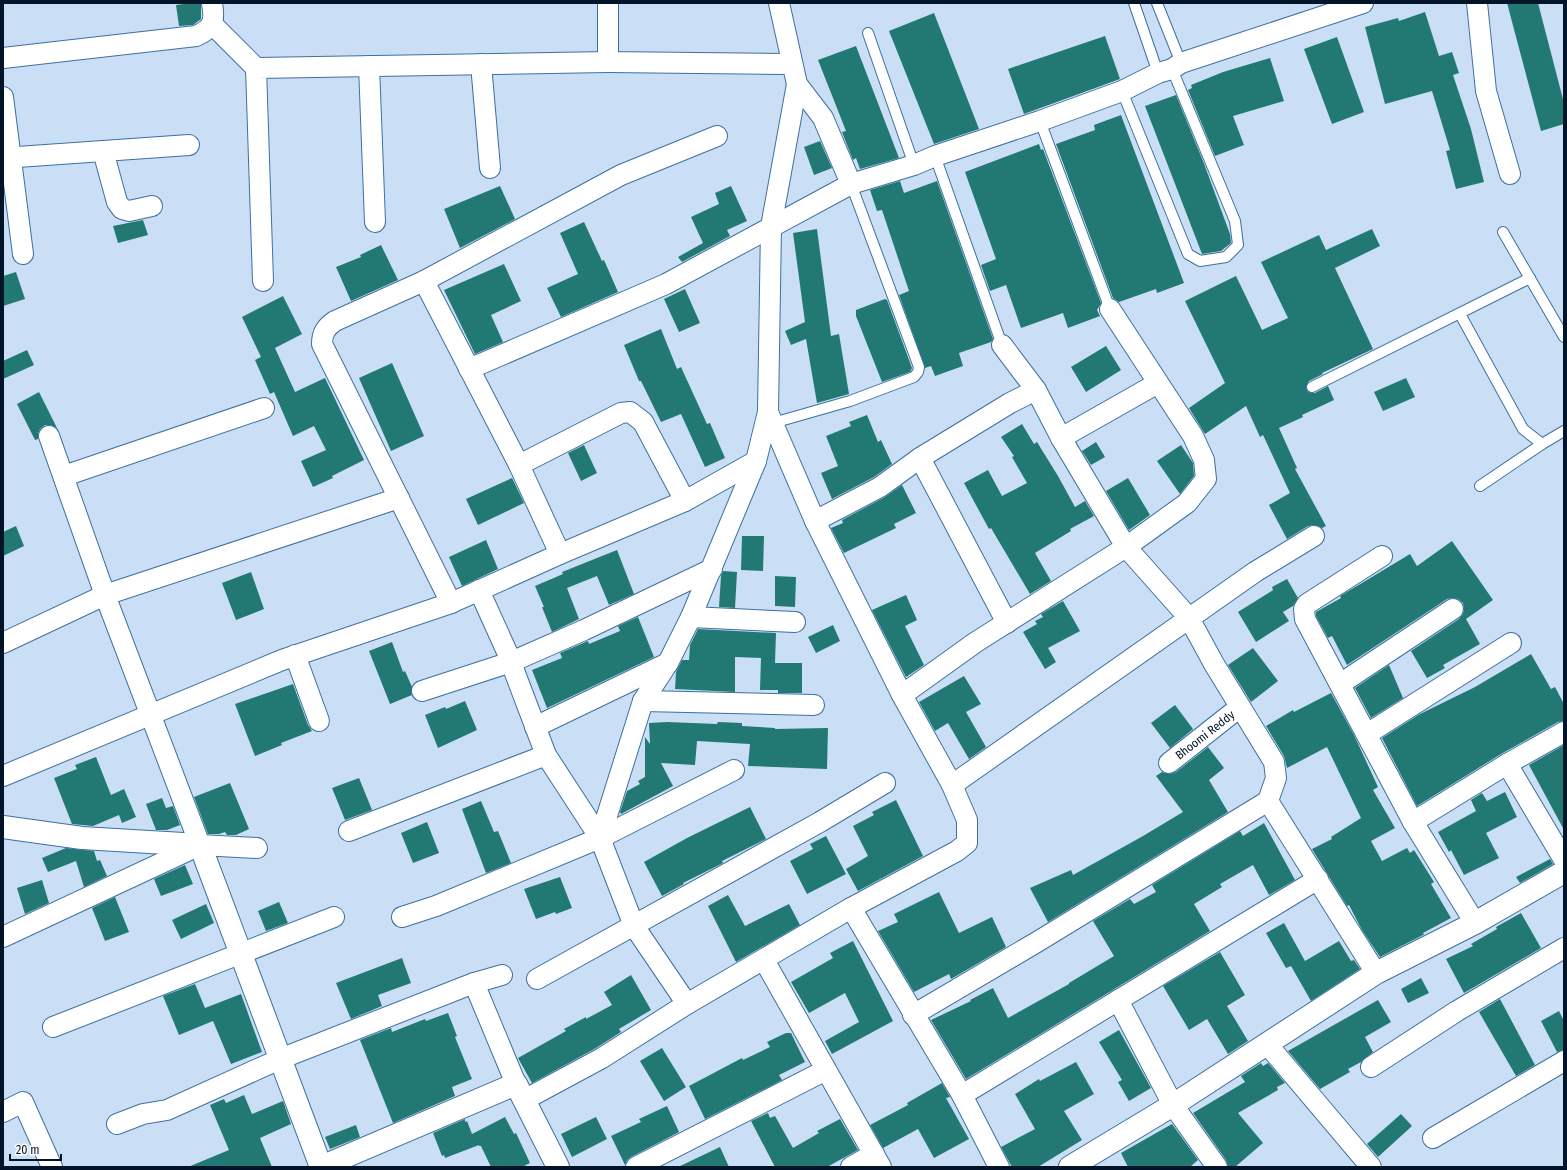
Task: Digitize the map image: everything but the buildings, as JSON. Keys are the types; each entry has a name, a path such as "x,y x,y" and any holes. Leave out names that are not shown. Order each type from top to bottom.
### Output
{"street":[{"path":"3,58 196,36 208,29 212,24 214,16 212,3"},
{"path":"608,3 608,62"},
{"path":"779,3 791,64 797,84 823,118 851,184"},
{"path":"469,369 666,284 851,184 914,165 935,156 1040,122 1122,91 1170,68 1363,3"},
{"path":"1477,3 1486,91 1510,174"},
{"path":"212,24 256,68 264,281"},
{"path":"256,68 608,62 791,64"},
{"path":"481,64 490,168"},
{"path":"369,66 375,222"},
{"path":"600,838 643,701 668,663 691,617 756,461 770,417 771,227 797,84"},
{"path":"3,97 7,158 23,254"},
{"path":"451,603 322,344 322,335 327,326 335,320 424,281 621,175 718,136"},
{"path":"7,158 189,145"},
{"path":"103,151 116,202 122,209 129,211 152,206"},
{"path":"424,281 519,465 560,554"},
{"path":"902,694 976,642 1126,547 1187,502 1206,479 1204,460 1193,436 1110,309"},
{"path":"913,1015 1268,801 1276,778 1274,762 1214,664 1189,618 1126,547 1061,438 1036,390 1002,345"},
{"path":"1061,438 1158,383"},
{"path":"815,521 880,487 920,458 1010,403 1036,390"},
{"path":"64,476 264,408"},
{"path":"519,465 621,413 630,412 643,422 685,501"},
{"path":"49,436 105,594 320,1167 520,1092 602,1058 687,1004 851,908 957,851 967,843 967,820 952,785 902,694 815,521 770,417"},
{"path":"920,458 1007,622"},
{"path":"3,776 295,655 451,603 560,554 685,501 756,461"},
{"path":"4,638 105,594 399,498"},
{"path":"952,785 1255,572 1314,536"},
{"path":"1382,556 1307,604 1304,609 1305,619 1413,822 1475,923"},
{"path":"422,691 510,662 584,630 712,569"},
{"path":"479,590 510,662 546,755 600,838 634,926 687,1004"},
{"path":"1340,684 1453,609"},
{"path":"691,617 795,622"},
{"path":"1367,734 1512,643"},
{"path":"295,655 320,721"},
{"path":"535,727 668,663"},
{"path":"643,701 814,705"},
{"name":"Bhoomi Reddy","path":"1169,763 1240,707"},
{"path":"1413,822 1564,732"},
{"path":"349,831 546,755"},
{"path":"1508,764 1564,860"},
{"path":"402,917 436,906 600,838 734,770"},
{"path":"537,979 820,822 885,783"},
{"path":"1268,801 1376,973"},
{"path":"3,827 82,838 257,848"},
{"path":"3,937 200,845"},
{"path":"1070,1167 1173,1105 1376,973 1475,923 1564,872"},
{"path":"962,1095 1318,879"},
{"path":"851,908 913,1015 962,1095 999,1167"},
{"path":"53,1027 334,917"},
{"path":"1371,1067 1457,1011 1564,948"},
{"path":"764,960 878,1160 851,1167"},
{"path":"117,1124 143,1114 167,1110 280,1059 474,982 502,975"},
{"path":"474,982 520,1092 558,1167"},
{"path":"1118,1000 1173,1105 1217,1167"},
{"path":"1267,1044 1371,1167"},
{"path":"1433,1138 1564,1061"},
{"path":"636,1167 826,1070"},
{"path":"3,1112 23,1102 52,1167"}],"lane":[{"path":"1122,91 1188,254 1200,261 1226,257 1238,245 1235,221 1170,68 1134,3"},
{"path":"1157,3 1170,68"},
{"path":"868,33 914,165"},
{"path":"1040,122 1110,309"},
{"path":"935,156 1002,345"},
{"path":"770,417 850,401 914,377 918,372 919,367 851,184"},
{"path":"1503,232 1564,337"},
{"path":"1312,386 1530,278"},
{"path":"1460,314 1523,429 1542,444"},
{"path":"1480,486 1564,431"}]}
